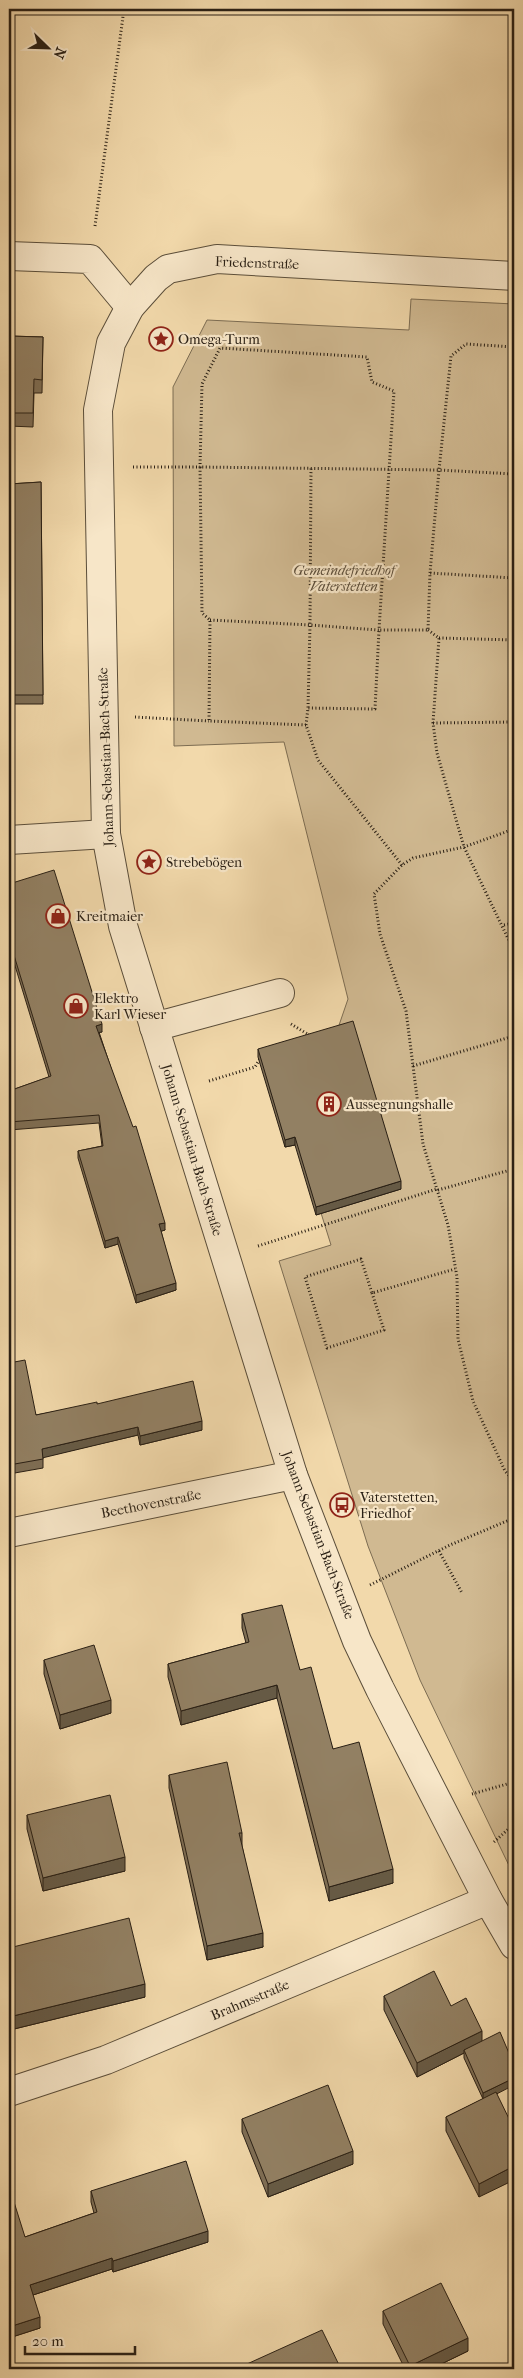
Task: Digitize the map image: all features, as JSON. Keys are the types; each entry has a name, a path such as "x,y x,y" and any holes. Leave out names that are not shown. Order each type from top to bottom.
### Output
{"street":[{"path":"9,256 90,259 130,308"},
{"name":"Friedenstraße","path":"130,308 156,278 168,269 217,259 514,276"},
{"name":"Johann-Sebastian-Bach-Straße","path":"130,308 112,343 98,410 106,834 123,926 293,1475 357,1641 488,1900 514,1945"},
{"path":"9,840 106,834"},
{"path":"154,1027 280,993"},
{"name":"Beethovenstraße","path":"9,1533 293,1475"},
{"name":"Brahmsstraße","path":"9,2092 106,2060 488,1900"}],"path":[{"path":"90,259 124,9"},
{"path":"428,630 430,573 451,356 466,344 514,347"},
{"path":"308,708 375,709 379,630 394,391 372,382 367,357 220,348 202,384 200,467 202,613 210,620 379,630 428,630 439,638 514,640"},
{"path":"134,468 439,470 514,474"},
{"path":"311,468 310,625 306,725 318,760 402,865"},
{"path":"430,573 514,578"},
{"path":"210,620 210,722"},
{"path":"439,638 433,723 437,754 464,847 504,926 514,951"},
{"path":"134,717 306,725"},
{"path":"433,723 514,722"},
{"path":"514,830 464,847 413,858 402,865 374,894 380,934 406,1011 423,1144 448,1225 455,1269 458,1339 473,1401 505,1471 514,1481"},
{"path":"504,926 514,923"},
{"path":"290,1023 310,1034 301,1037"},
{"path":"413,1066 514,1036"},
{"path":"209,1082 255,1067 262,1054"},
{"path":"258,1246 437,1189 514,1168"},
{"path":"361,1259 372,1294 384,1330 327,1348 305,1277 361,1259"},
{"path":"372,1294 455,1269"},
{"path":"368,1586 439,1551 514,1518"},
{"path":"439,1551 462,1592"},
{"path":"467,1796 514,1782"},
{"path":"492,1843 514,1824"}],"green space":[{"name":"Gemeindefriedhof Vaterstetten","path":"411,299 514,304 514,1876 420,1680 368,1546 279,1261 331,1245 321,1213 336,1034 348,999 284,742 174,746 173,387 207,320 409,330"}],"building":[{"path":"9,336 43,337 42,380 34,379 33,413 9,413"},
{"path":"41,482 43,695 9,695 9,484"},
{"path":"54,870 102,1024 96,1026 133,1127 136,1126 165,1223 159,1224 176,1283 136,1295 118,1237 105,1241 78,1151 103,1146 99,1115 9,1122 9,1091 51,1076 9,939 9,884"},
{"name":"Aussegnungshalle","path":"353,1021 401,1181 316,1207 295,1137 285,1140 258,1049"},
{"path":"25,1360 36,1415 97,1402 97,1404 193,1381 202,1421 140,1436 138,1427 42,1449 43,1459 9,1465 9,1363"},
{"path":"282,1605 300,1670 311,1667 333,1749 359,1742 393,1869 329,1887 277,1685 181,1711 168,1664 249,1642 242,1614"},
{"path":"94,1645 111,1700 60,1715 44,1660"},
{"path":"227,1762 242,1833 239,1833 263,1933 207,1946 169,1775"},
{"path":"110,1795 125,1857 43,1878 27,1815"},
{"path":"129,1918 145,1984 13,2016 14,2023 9,2024 9,1948"},
{"path":"434,1971 451,2006 466,1998 482,2031 417,2063 384,1996"},
{"path":"500,2032 514,2065 514,2078 483,2093 464,2050"},
{"path":"328,2085 353,2151 268,2184 242,2119"},
{"path":"496,2092 514,2129 514,2166 479,2184 446,2117"},
{"path":"186,2161 208,2231 113,2261 112,2258 30,2285 40,2317 9,2327 9,2203 14,2202 25,2237 97,2212 91,2191"},
{"path":"441,2283 468,2338 410,2366 383,2311"},
{"path":"322,2330 341,2369 236,2369"}],"place":[{"name":"Omega-Turm","path":"161,339"},
{"name":"Strebebögen","path":"149,862"},
{"name":"Kreitmaier","path":"58,916"},
{"name":"Elektro Karl Wieser","path":"76,1006"},
{"name":"Aussegnungshalle","path":"329,1104"},
{"name":"Vaterstetten, Friedhof","path":"342,1505"}]}
